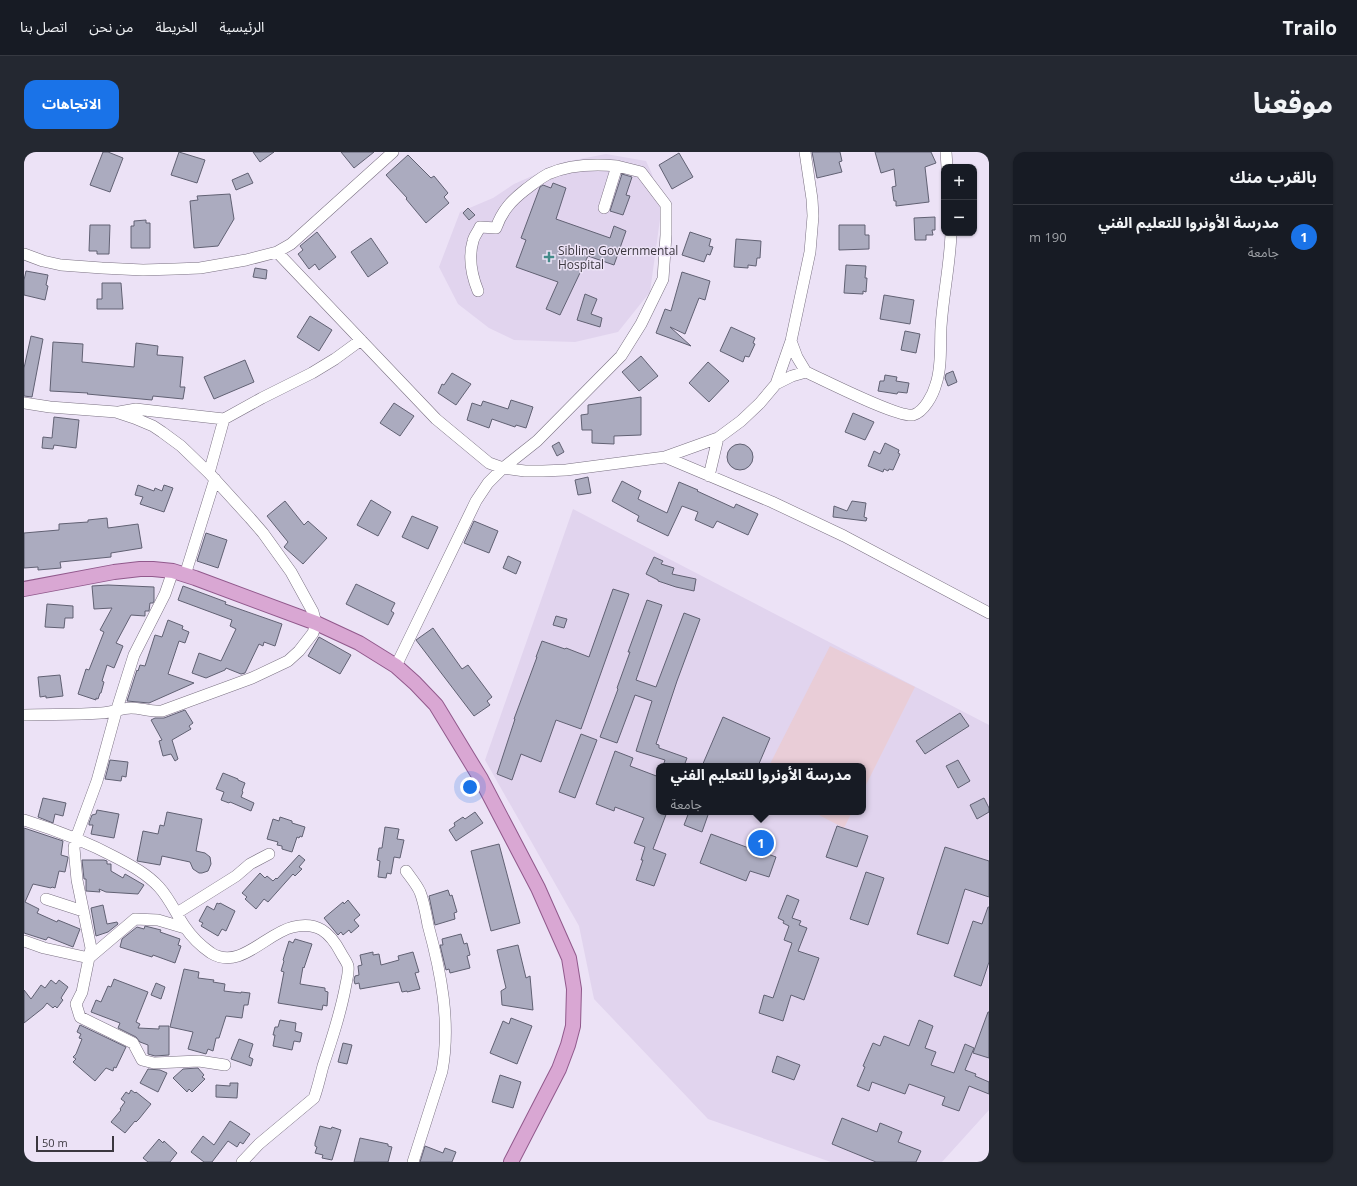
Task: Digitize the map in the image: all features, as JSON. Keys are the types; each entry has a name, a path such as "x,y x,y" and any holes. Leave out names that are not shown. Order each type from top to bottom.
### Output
{"main road":[{"path":"24,589 125,570 153,569 179,573 250,597 316,623 359,644 396,666 416,683 436,705 481,779 538,888 569,958 574,989 573,1026 570,1039 559,1069 511,1162"}],"street":[{"path":"25,258 61,265 143,270 200,268 246,260 277,252 291,244 393,152"},
{"path":"277,252 436,419 489,463 503,468 525,471 566,470 665,457 718,438 741,421 760,403 776,384 791,341 810,252 812,199 805,152"},
{"path":"946,152 947,164"},
{"path":"396,666 476,501 488,483 503,468 537,441 621,356 642,324 663,279 666,235 666,205 641,172 617,166 599,165 565,168 547,174 514,199 500,216 496,228 480,227 473,240 471,249 473,278 478,291"},
{"path":"604,208 617,166"},
{"path":"791,341 797,357 806,372 894,412 912,415 919,412 933,393 940,369 941,326 951,236"},
{"path":"24,403 50,407 116,412 144,410 224,419 312,373 335,359 361,340"},
{"path":"776,384 792,376 806,372"},
{"path":"24,715 116,712 121,709 133,708 162,711 252,678 288,661 313,633 316,623 307,600 291,572 262,533 212,476 181,446 153,426 116,412"},
{"path":"224,419 212,476 179,573 165,594 134,655 116,712 98,781 76,838 74,848 82,911 91,948 82,992 76,1004 80,1017 134,1043 142,1060 154,1063 199,1061 225,1065"},
{"path":"709,476 718,438"},
{"path":"665,457 772,502 844,536 989,613"},
{"path":"24,820 76,838 136,868 158,886 170,900 185,928 200,944 212,953 226,958 238,956 249,951 276,933 292,927 309,925 325,931 337,944 348,965 348,975 340,1011 314,1098 259,1144 242,1162"},
{"path":"177,913 236,876 250,864 269,854"},
{"path":"406,871 420,892 433,941 440,976 445,1022 445,1056 442,1071 413,1162"},
{"path":"46,899 82,911"},
{"path":"89,958 135,919 158,920 185,928"},
{"path":"24,941 44,948 89,958"}],"shaded area":[{"name":"Sibline Governmental Hospital","path":"606,154 646,161 652,174 661,212 650,292 618,332 575,342 514,340 489,328 458,304 439,267 460,212 493,198 514,184 564,162"},
{"path":"573,509 989,725 989,1110 942,1162 831,1162 708,1119 594,999 579,926 485,760"},
{"path":"830,646 915,687 866,785 866,763 771,763"},
{"path":"819,815 850,815 844,828"}],"building":[{"path":"103,152 108,152 123,158 110,192 90,185"},
{"path":"179,152 205,160 197,183 171,175"},
{"path":"253,152 274,152 260,162"},
{"path":"341,152 374,152 354,168"},
{"path":"812,152 840,152 842,161 839,162 842,172 817,178"},
{"path":"875,152 931,152 936,163 925,167 929,202 896,206 892,187 896,186 894,169 881,173"},
{"path":"679,153 693,177 672,189 659,165"},
{"path":"408,155 431,178 434,176 448,193 444,197 449,203 426,223 406,199 407,198 386,175"},
{"path":"248,173 253,183 236,190 232,180"},
{"path":"622,174 632,177 626,195 630,196 623,215 610,211"},
{"path":"553,183 566,188 556,219 610,238 614,226 626,231 614,265 588,256 560,315 546,309 558,282 516,267 526,240 521,238 540,187 543,185 551,188"},
{"path":"230,194 234,219 218,246 194,248 190,201 198,200 197,196"},
{"path":"468,208 475,215 469,220 463,213"},
{"path":"935,217 935,230 932,230 933,235 926,235 926,240 915,240 914,218"},
{"path":"146,220 146,223 150,223 150,248 131,248 131,226 134,226 134,221"},
{"path":"90,225 110,225 109,254 97,254 97,251 89,251"},
{"path":"839,225 865,225 865,235 869,235 869,249 839,250"},
{"path":"317,232 336,257 319,270 315,264 309,269 298,254 303,250 300,246"},
{"path":"690,232 711,239 709,246 713,247 710,255 707,254 704,262 682,255"},
{"path":"371,238 388,263 368,277 351,252"},
{"path":"736,239 761,241 760,258 757,258 756,266 748,265 748,268 734,267"},
{"path":"846,265 866,266 866,292 863,291 863,294 844,293"},
{"path":"255,268 267,270 266,279 253,277"},
{"path":"26,271 48,275 46,285 48,286 45,300 24,295 24,280"},
{"path":"682,272 710,281 705,300 699,298 685,334 670,327 691,346 656,333 665,309 671,311"},
{"path":"102,283 121,283 123,309 97,309 97,299 102,299"},
{"path":"585,294 597,299 591,314 602,318 600,327 577,320"},
{"path":"884,295 914,300 910,324 880,319"},
{"path":"310,316 332,330 319,351 297,337"},
{"path":"731,327 755,338 753,343 755,344 749,357 745,356 743,362 720,351"},
{"path":"905,331 920,334 916,353 901,350"},
{"path":"31,336 43,339 32,397 24,396 24,368"},
{"path":"53,342 83,344 82,362 134,367 136,343 158,346 157,355 183,357 180,387 185,387 183,399 153,396 152,400 87,394 88,393 50,391"},
{"path":"641,356 658,376 639,391 622,372"},
{"path":"245,360 254,382 214,399 204,377"},
{"path":"708,362 729,381 709,402 689,383"},
{"path":"953,371 957,382 948,386 945,378 946,374"},
{"path":"452,373 471,384 456,405 438,393 442,384 444,385"},
{"path":"885,375 897,377 896,381 909,383 907,393 898,392 897,394 878,391 880,381 884,381"},
{"path":"641,397 641,435 614,436 614,444 592,443 592,430 582,430 581,415 588,414 588,405"},
{"path":"511,400 533,407 526,428 516,425 515,427 492,419 489,428 467,420 472,403 481,406 483,401 508,409"},
{"path":"394,403 414,416 400,436 380,423"},
{"path":"853,413 874,422 865,440 845,432"},
{"path":"54,417 79,420 76,448 54,445 53,449 42,448 43,437 52,438"},
{"path":"559,442 564,452 557,456 552,446"},
{"path":"885,443 899,450 898,453 900,454 893,470 889,469 888,471 884,469 883,472 868,466 874,451 880,454"},
{"path":"740,444 749,448 753,457 749,466 740,470 731,466 727,457 731,448"},
{"path":"588,477 591,493 578,495 575,480"},
{"path":"622,481 641,491 638,499 667,513 679,482 734,508 736,504 758,514 748,535 717,521 713,528 695,520 698,512 682,506 668,536 637,521 639,516 612,501"},
{"path":"138,485 154,491 155,488 162,491 164,485 173,488 164,512 140,504 143,497 135,495"},
{"path":"371,500 391,512 378,536 357,525"},
{"path":"285,501 304,525 308,521 327,538 303,564 284,547 288,542 267,516"},
{"path":"852,501 866,503 864,517 867,518 866,521 833,517 834,506 847,511"},
{"path":"412,516 438,527 428,549 402,537"},
{"path":"107,518 108,528 138,524 142,548 111,553 111,557 60,562 61,568 38,570 38,567 24,568 24,533 59,530 59,524 88,522 88,520"},
{"path":"474,521 498,531 489,553 464,543"},
{"path":"206,533 227,540 218,568 197,561"},
{"path":"508,556 521,562 516,574 503,568"},
{"path":"654,557 663,561 661,564 674,568 672,574 696,579 694,591 658,581 646,574"},
{"path":"356,584 395,603 391,611 394,613 388,625 346,604"},
{"path":"108,585 154,587 154,601 153,603 150,603 149,611 145,611 145,616 131,615 116,643 123,646 114,668 107,665 102,681 104,682 101,693 96,700 78,694 86,669 89,670 104,632 100,630 112,608 94,609 92,586"},
{"path":"183,586 226,602 225,604 282,624 275,646 264,642 263,646 259,644 245,673 241,674 226,668 225,670 206,678 192,673 199,653 221,661 236,629 230,626 232,620 178,600"},
{"path":"613,589 629,594 581,729 556,720 541,762 521,754 512,780 497,774 514,719 542,641 589,657"},
{"path":"647,600 662,605 636,680 656,687 684,613 700,619 656,744 659,745 659,748 687,758 685,763 664,763 665,760 636,751 652,701 635,695 617,743 600,737 618,689 617,688 630,652 628,652"},
{"path":"47,604 73,606 73,618 65,618 64,628 45,627"},
{"path":"556,616 567,619 564,628 553,625"},
{"path":"168,620 183,626 182,629 189,632 185,643 179,641 168,674 194,683 149,703 127,701 137,670 138,671 140,665 145,666 155,635 162,637"},
{"path":"433,628 462,669 468,665 492,697 487,701 490,705 474,716 416,640"},
{"path":"319,637 351,655 340,674 308,656"},
{"path":"60,675 63,696 46,698 46,696 40,697 38,677"},
{"path":"185,710 193,723 189,726 191,729 172,740 178,759 175,761 171,754 163,756 159,741 162,740 151,720 155,718 164,718"},
{"path":"960,713 969,726 925,754 916,741"},
{"path":"723,717 770,738 759,763 703,763"},
{"path":"581,734 597,740 575,798 559,792"},
{"path":"615,751 633,758 630,766 656,776 656,815 666,815 653,849 666,854 654,886 636,880 643,860 641,860 645,847 634,843 644,818 615,807 614,811 596,804"},
{"path":"110,760 128,762 126,777 122,776 121,781 105,779"},
{"path":"958,760 970,781 958,788 946,766"},
{"path":"223,773 245,783 241,797 254,803 251,811 230,802 221,800 224,792 216,789"},
{"path":"43,798 66,803 63,816 55,814 53,823 38,817"},
{"path":"984,798 989,808 989,812 977,819 970,805"},
{"path":"97,810 119,814 114,838 91,834 93,825 89,825 89,823 92,815 96,814"},
{"path":"167,812 202,819 196,851 205,853 210,857 211,864 208,871 199,873 193,869 190,862 162,856 160,865 137,861 143,831 158,834 160,825 164,826"},
{"path":"475,812 483,823 456,841 449,830 455,826 454,823 463,817 465,819"},
{"path":"688,815 708,815 702,832 684,825"},
{"path":"280,817 305,827 302,837 297,837 292,852 282,849 282,846 277,845 278,842 267,839 273,819 279,821"},
{"path":"837,826 868,836 857,867 826,857"},
{"path":"385,827 399,829 397,839 404,840 400,858 394,857 391,874 387,873 386,878 378,877 380,861 377,860 379,848 382,848"},
{"path":"24,828 63,841 61,855 68,857 65,872 59,871 55,888 33,884 25,902 39,909 37,913 57,922 58,920 80,929 73,947 48,937 46,940 24,933"},
{"path":"711,834 776,857 769,877 750,871 746,881 700,863"},
{"path":"499,844 520,923 491,931 471,851"},
{"path":"945,847 989,861 989,897 965,889 948,944 917,934"},
{"path":"299,855 305,860 299,867 302,869 295,876 293,874 268,902 264,899 256,909 245,899 247,897 242,893 260,873 265,878 267,876 273,881 276,878 277,879"},
{"path":"82,860 107,861 107,864 111,864 111,871 123,878 125,874 144,885 138,894 106,892 99,889 100,892 86,891 86,879 84,879"},
{"path":"866,872 884,878 868,925 850,919"},
{"path":"448,890 450,896 452,895 457,912 454,913 455,919 435,925 429,896"},
{"path":"787,895 799,900 792,918 801,921 799,925 807,928 798,951 819,958 804,1000 791,995 783,1021 759,1013 764,995 773,998 792,943 784,940 789,926 778,918"},
{"path":"348,900 360,915 354,920 359,926 351,933 349,930 343,935 341,932 338,935 324,918 343,902 344,904"},
{"path":"217,903 220,903 235,911 226,931 222,929 218,936 201,926 203,923 199,921 207,906 214,910"},
{"path":"103,905 107,924 117,922 118,924 108,932 96,936 91,908"},
{"path":"988,907 989,962 981,986 954,976 973,921 982,924"},
{"path":"145,926 161,930 160,932 180,939 178,945 181,946 175,963 153,955 152,957 120,947 122,939 137,927 144,929"},
{"path":"461,934 464,944 467,943 470,955 467,956 470,968 450,973 449,969 446,970 440,945 443,945 442,939"},
{"path":"295,939 312,944 304,968 303,967 300,984 325,988 325,991 328,992 327,1006 323,1005 322,1010 278,1003 284,972 281,971 283,960 289,941 293,943"},
{"path":"518,945 526,978 530,976 533,1010 502,1005 501,991 506,988 497,950"},
{"path":"373,952 373,955 379,954 381,965 399,960 398,956 413,952 419,972 415,973 420,989 402,992 399,982 360,989 359,983 355,984 354,980 355,976 359,975 358,966 362,965 360,955"},
{"path":"184,969 199,972 198,978 214,980 213,982 225,984 224,991 250,993 248,1005 244,1005 242,1018 226,1016 219,1038 216,1038 213,1051 208,1049 206,1054 188,1049 193,1032 170,1027"},
{"path":"114,979 148,992 136,1022 140,1024 138,1028 159,1029 159,1026 169,1026 169,1055 155,1056 148,1054 148,1045 140,1042 136,1037 118,1028 120,1023 91,1012 96,1000 101,1002 108,986 111,987"},
{"path":"51,980 56,984 59,980 68,987 61,998 63,1000 57,1008 55,1006 53,1008 47,1003 24,1023 24,990 31,999 41,985 45,988"},
{"path":"156,983 165,987 161,999 151,995"},
{"path":"989,1012 989,1058 973,1053"},
{"path":"511,1018 532,1026 517,1064 490,1053 503,1021 509,1024"},
{"path":"280,1020 296,1023 295,1031 302,1033 300,1042 294,1041 292,1050 273,1046 275,1027 278,1027"},
{"path":"919,1020 933,1026 925,1048 936,1052 931,1065 954,1073 965,1044 974,1048 965,1070 976,1074 975,1076 989,1082 989,1094 969,1086 959,1111 942,1105 945,1097 909,1084 905,1094 872,1082 869,1091 857,1086 865,1067 863,1066 873,1043 880,1046 884,1036 909,1046"},
{"path":"80,1025 126,1047 116,1068 114,1067 113,1071 106,1068 95,1081 73,1062 76,1059 73,1057 76,1054 82,1039 79,1038 81,1034 77,1032"},
{"path":"239,1039 253,1044 249,1057 253,1059 251,1066 231,1059"},
{"path":"343,1043 352,1045 347,1064 338,1062"},
{"path":"777,1056 800,1065 794,1080 772,1072"},
{"path":"198,1068 204,1075 202,1077 205,1079 192,1092 189,1089 187,1092 173,1078 183,1069"},
{"path":"148,1069 160,1070 167,1073 158,1092 140,1083"},
{"path":"500,1075 521,1082 513,1108 492,1102"},
{"path":"230,1083 238,1083 237,1098 216,1097 216,1085 230,1086"},
{"path":"131,1090 135,1093 136,1092 151,1104 125,1133 111,1122 121,1110 120,1109 125,1102 121,1099 126,1092 129,1094"},
{"path":"842,1118 877,1132 880,1123 902,1132 898,1142 921,1151 916,1162 876,1162 832,1144"},
{"path":"230,1121 250,1134 243,1144 240,1142 237,1147 228,1141 212,1162 204,1162 191,1152 203,1136 214,1145"},
{"path":"320,1126 331,1129 332,1127 341,1130 332,1160 322,1158 323,1155 315,1153 317,1147 315,1146 315,1143"},
{"path":"360,1138 388,1144 388,1146 392,1147 388,1162 354,1162"},
{"path":"159,1139 163,1143 164,1141 177,1153 170,1162 148,1162 143,1158"},
{"path":"425,1146 443,1153 445,1148 456,1152 452,1162 420,1162"}],"place":[{"name":"Sibline Governmental Hospital","path":"549,257"},
{"name":"مدرسة الأونروا للتعليم الفني","path":"761,843"}]}
